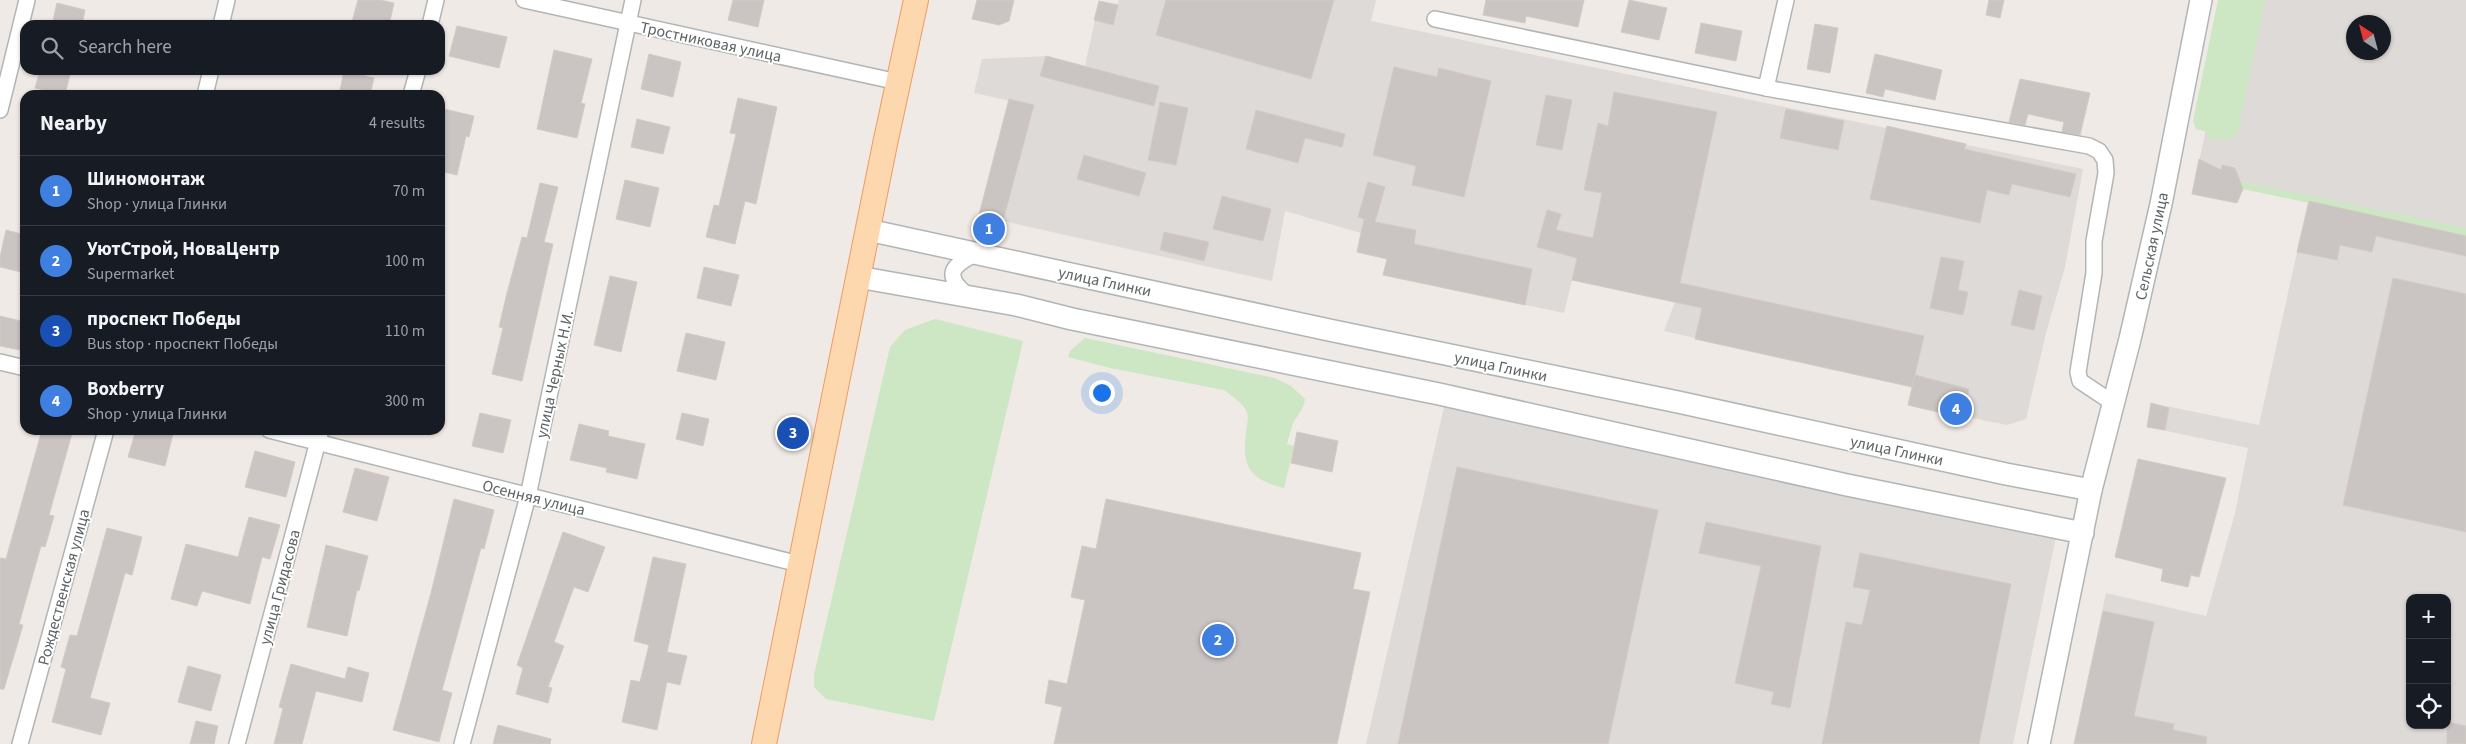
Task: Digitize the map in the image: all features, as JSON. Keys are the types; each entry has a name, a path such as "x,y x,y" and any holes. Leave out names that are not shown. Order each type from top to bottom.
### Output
{"main road":[{"path":"764,744 799,564 916,0"},
{"name":"Сельская улица","path":"2091,490 2161,204 2201,0"},
{"name":"улица Глинки","path":"868,230 1329,330 1678,402 2006,474 2091,490"},
{"path":"858,277 968,296 1440,394 1848,485 2083,533"},
{"path":"2039,744 2091,490"}],"street":[{"path":"22,20 27,0"},
{"path":"222,20 226,0"},
{"path":"431,20 436,0"},
{"name":"Тростниковая улица","path":"524,0 898,82"},
{"name":"улица Черных Н.И.","path":"462,744 528,496 633,0"},
{"path":"1766,88 1786,0"},
{"path":"1435,19 1766,88 2089,146 2099,151 2105,160 2106,173 2095,233 2094,273 2081,342 2078,372 2080,381 2113,403"},
{"path":"0,110 20,29"},
{"path":"206,90 210,75"},
{"path":"412,90 417,75"},
{"path":"968,296 956,285 953,278 953,269 960,262 977,253"},
{"path":"0,362 20,367"},
{"name":"Рождественская улица","path":"20,744 105,435"},
{"name":"Осенняя улица","path":"320,436 528,496 799,564"},
{"name":"улица Гридасова","path":"237,744 320,436"}],"shaded area":[{"path":"1119,0 1376,0 1371,21 2083,169 2065,267 2046,333 2026,419 2007,425 1908,405 1912,387 1664,331 1675,302 1572,280 1564,313 1383,275 1387,259 1357,252 1361,233 1285,211 1272,281 1003,221 1034,106 974,93 982,59 1046,56 1085,66 1099,1 1117,5"},
{"path":"2234,0 2466,0 2466,744 2074,744 2106,593 2206,616 2235,513 2248,448 2147,427 2151,403 2259,425 2308,202 2243,189 2237,203 2192,194"},
{"path":"1445,403 2056,537 2013,744 1366,744"}],"green space":[{"path":"2218,0 2265,0 2238,131 2235,138 2211,140 2207,132 2196,129 2193,121"},
{"path":"2239,181 2466,228 2466,236 2243,189"},
{"path":"935,319 1023,341 934,721 826,699 814,687 814,675 890,347 905,330"},
{"path":"1085,338 1274,378 1291,386 1305,399 1303,407 1293,423 1287,444 1294,446 1284,488 1263,480 1250,470 1245,454 1248,414 1243,405 1234,397 1224,390 1110,368 1068,357 1070,351"}],"building":[{"path":"358,0 380,0 394,3 390,20 352,20"},
{"path":"733,0 764,0 758,27 728,20"},
{"path":"977,0 1014,0 1009,21 999,25 972,19"},
{"path":"1166,0 1334,0 1311,79 1156,35"},
{"path":"1486,0 1584,0 1578,27 1526,16 1525,23 1483,15"},
{"path":"1629,0 1667,8 1659,40 1621,32"},
{"path":"1989,0 2004,0 2000,18 1986,15"},
{"path":"1099,1 1118,5 1113,25 1094,20"},
{"path":"57,3 85,10 83,20 53,20"},
{"path":"1701,23 1742,31 1736,61 1695,53"},
{"path":"1815,24 1838,28 1830,73 1807,69"},
{"path":"457,26 507,37 499,68 449,56"},
{"path":"554,50 592,59 581,103 585,104 577,138 537,129"},
{"path":"649,54 681,62 673,97 641,89"},
{"path":"1875,54 1942,70 1935,100 1885,89 1883,97 1866,93"},
{"path":"1046,56 1159,86 1154,106 1040,76"},
{"path":"1394,67 1437,77 1439,68 1491,81 1464,197 1412,185 1416,166 1373,155"},
{"path":"39,75 70,75 66,90 35,88"},
{"path":"343,75 361,75 374,78 371,90 340,90"},
{"path":"2020,79 2090,93 2080,135 2062,132 2064,122 2028,114 2025,125 2009,122"},
{"path":"1614,92 1717,112 1680,283 1924,336 1912,387 1695,339 1702,308 1572,280 1577,258 1537,247 1547,210 1561,214 1556,230 1593,238 1602,193 1584,190 1598,123 1608,126"},
{"path":"1546,95 1572,100 1562,150 1536,145"},
{"path":"738,98 777,107 756,204 745,201 735,244 706,237 714,205 719,206 736,134 730,133"},
{"path":"1009,99 1034,105 999,236 975,230"},
{"path":"1160,102 1188,108 1176,165 1148,160"},
{"path":"445,109 474,116 469,137 466,136 457,175 445,172"},
{"path":"1786,109 1844,121 1838,150 1780,138"},
{"path":"1256,110 1345,134 1342,147 1305,138 1298,163 1246,149"},
{"path":"637,119 670,127 663,154 631,147"},
{"path":"1887,126 1966,144 1964,149 2076,174 2070,197 2012,184 2009,195 1987,190 1980,223 1870,199"},
{"path":"1084,155 1146,173 1139,196 1077,179"},
{"path":"2199,159 2221,170 2222,165 2235,168 2243,189 2237,203 2192,194"},
{"path":"625,180 659,188 650,227 616,219"},
{"path":"1368,182 1385,187 1375,222 1416,230 1414,244 1532,269 1525,305 1383,275 1387,259 1357,252 1364,219 1358,217"},
{"path":"540,183 558,187 544,242 553,244 522,381 492,374 503,328 499,327 507,293 522,237 527,238"},
{"path":"1222,196 1271,209 1263,241 1213,229"},
{"path":"2309,201 2466,236 2466,256 2376,236 2372,252 2340,245 2337,260 2297,252"},
{"path":"6,230 20,234 20,272 0,267 0,257"},
{"path":"1164,232 1209,242 1204,261 1160,250"},
{"path":"1941,257 1964,261 1958,290 1968,292 1963,315 1930,308"},
{"path":"704,267 739,275 731,306 697,298"},
{"path":"610,276 637,282 621,352 594,345"},
{"path":"2393,278 2466,294 2466,532 2343,505"},
{"path":"2019,290 2042,296 2034,330 2011,325"},
{"path":"0,316 20,321 20,350 0,346"},
{"path":"686,333 725,342 716,380 677,371"},
{"path":"1915,375 1969,389 1963,418 1908,405"},
{"path":"2151,403 2169,408 2165,430 2147,427"},
{"path":"480,413 511,420 503,453 472,446"},
{"path":"682,413 709,419 703,446 676,439"},
{"path":"579,424 609,431 608,436 645,444 637,479 606,472 607,468 570,460"},
{"path":"1297,432 1338,441 1332,472 1291,463"},
{"path":"41,435 72,435 49,515 54,516 45,547 41,546 19,624 23,625 4,689 0,689 0,558 6,559"},
{"path":"135,435 173,435 165,466 128,457"},
{"path":"255,451 295,462 286,497 245,487"},
{"path":"2138,459 2226,478 2199,577 2191,575 2188,587 2161,581 2163,569 2115,557"},
{"path":"1457,467 1658,510 1608,744 1398,744"},
{"path":"355,468 389,477 377,521 343,512"},
{"path":"454,499 494,510 484,549 481,548 442,690 452,693 439,742 393,730 431,593"},
{"path":"1106,499 1361,553 1353,589 1370,592 1337,744 1054,744 1062,707 1045,703 1049,680 1067,684 1085,600 1071,597 1082,546 1096,549"},
{"path":"249,517 280,525 270,559 262,557 250,604 202,591 197,606 171,599 186,544 238,557"},
{"path":"1706,522 1821,546 1790,708 1771,704 1774,692 1735,683 1761,566 1699,553"},
{"path":"107,528 142,537 132,575 125,573 90,698 110,703 101,735 52,722 66,669 61,667 70,635 77,636"},
{"path":"563,532 605,547 588,592 574,587 554,642 564,646 548,687 552,688 548,703 516,694 523,668 517,665"},
{"path":"326,545 368,556 359,591 357,590 347,636 307,627"},
{"path":"1860,553 2011,584 1979,744 1822,744 1846,622 1862,625 1870,590 1853,587"},
{"path":"653,557 686,564 667,652 687,656 680,685 667,682 657,730 622,722 631,680 640,682 649,645 634,641"},
{"path":"2103,611 2154,622 2134,716 2174,724 2173,730 2207,737 2206,744 2074,744"},
{"path":"291,664 345,679 348,667 369,673 362,702 316,691 302,744 274,744 283,708 279,707"},
{"path":"188,666 221,675 211,711 178,702"},
{"path":"196,721 218,726 214,744 190,744"},
{"path":"2451,723 2466,726 2466,744 2447,744 2447,729 2451,729"},
{"path":"498,725 551,739 550,744 493,744"}],"place":[{"name":"Шиномонтаж","path":"989,229"},
{"name":"Boxberry","path":"1956,409"},
{"name":"проспект Победы","path":"793,433"},
{"name":"УютСтрой, НоваЦентр","path":"1218,640"}]}
